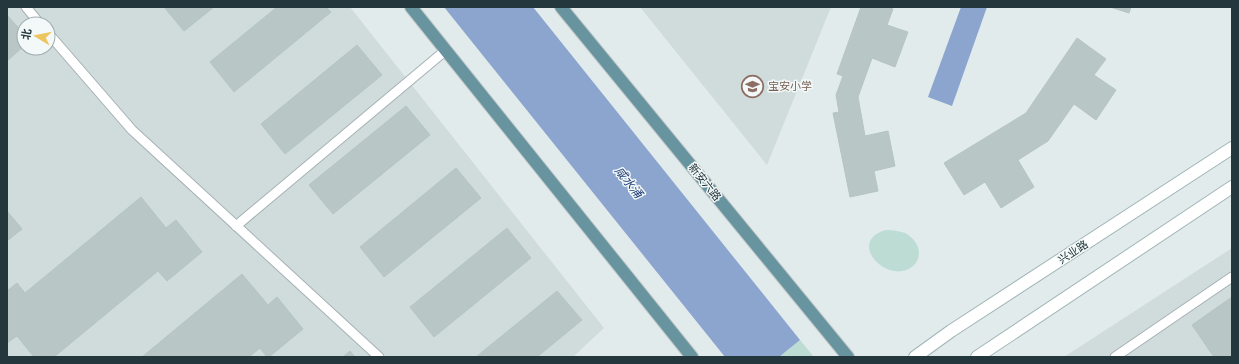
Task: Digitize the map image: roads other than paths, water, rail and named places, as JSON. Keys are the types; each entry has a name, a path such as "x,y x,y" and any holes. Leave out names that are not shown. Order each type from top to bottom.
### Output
{"main road":[{"path":"411,7 692,357"},
{"name":"新安六路","path":"561,7 848,357"},
{"name":"兴业路","path":"915,357 951,331 1232,148"},
{"path":"978,357 1232,187"}],"lane":[{"path":"26,7 33,16"},
{"path":"56,42 132,130 379,357"},
{"path":"236,226 446,50"},
{"path":"1115,357 1232,276"}],"water":[{"name":"咸水涌","path":"444,7 533,7 800,340 779,357 725,357"},
{"path":"961,7 987,7 952,106 928,97"}],"place":[{"name":"宝安小学","path":"752,86"}]}
